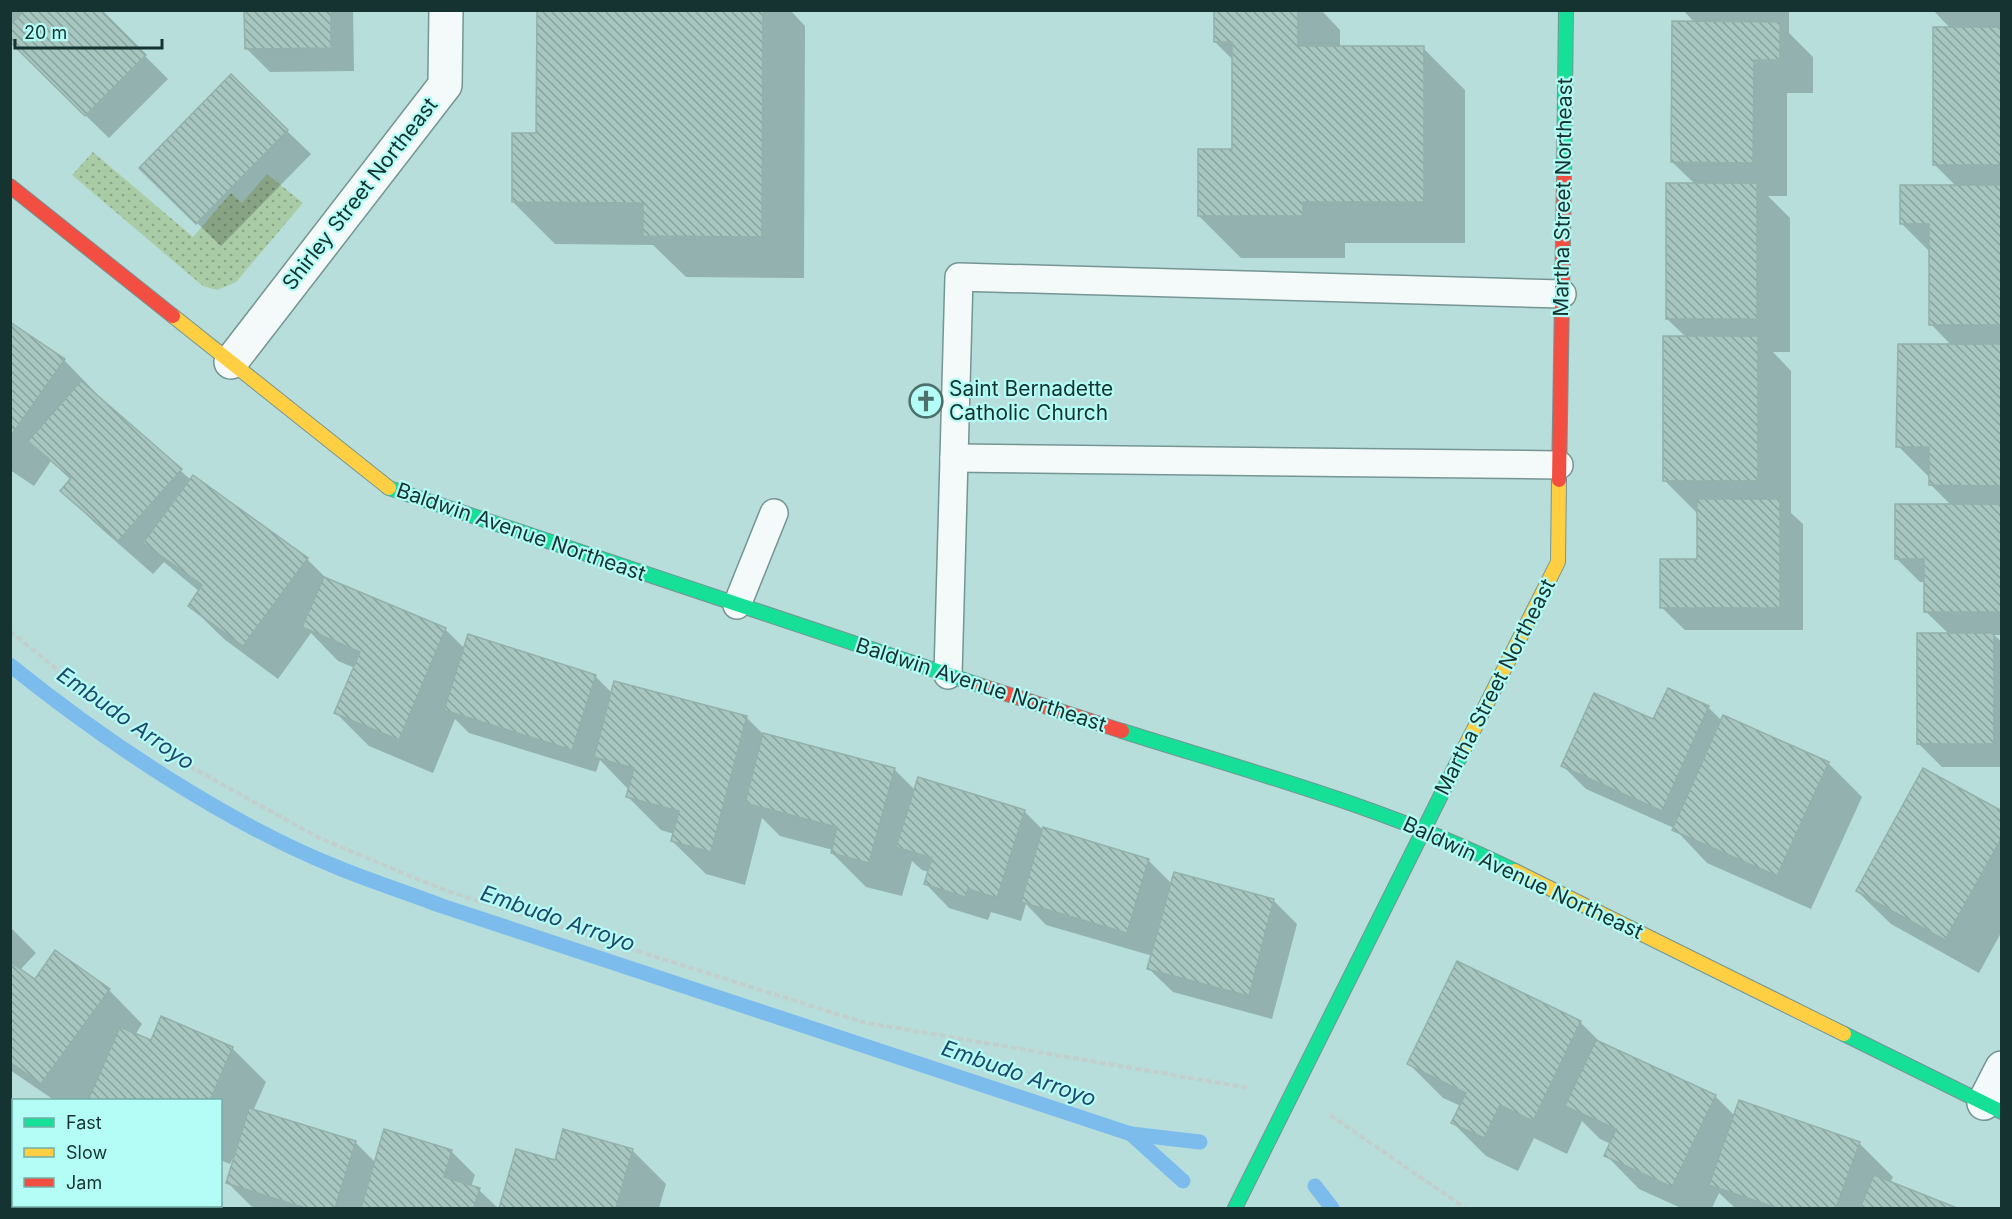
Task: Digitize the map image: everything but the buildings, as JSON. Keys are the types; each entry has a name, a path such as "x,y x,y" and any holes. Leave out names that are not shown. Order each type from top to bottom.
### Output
{"street":[{"name":"Shirley Street Northeast","path":"231,362 445,85 446,10"},
{"name":"Martha Street Northeast","path":"1235,1209 1424,829 1515,652 1557,562 1566,10"},
{"name":"Baldwin Avenue Northeast","path":"10,186 392,490 948,675 1381,813 1424,829 1490,859 1993,1108"},
{"path":"1993,1108 2001,1068"}],"lane":[{"path":"948,675 959,277 1562,294"},
{"path":"954,458 1559,465"},
{"path":"737,605 774,513"}],"path":[{"path":"10,631 146,742 319,838 444,890 862,1022 1226,1083 1291,1098 1327,1113 1465,1209"}],"green space":[{"path":"93,152 193,237 231,193 242,203 267,174 303,203 236,282 217,290 203,286 72,175"}],"waterway":[{"name":"Embudo Arroyo","path":"10,665 85,722 168,778 254,828 339,868 442,906 1131,1134 1200,1142"},
{"name":"Embudo Arroyo","path":"1131,1134 1183,1181"},
{"name":"Embudo Arroyo","path":"1315,1186 1332,1208"}],"traffic: fast":[{"path":"1564,177 1566,10"},
{"path":"389,488 982,686"},
{"path":"1122,731 1272,777 1371,811 1420,829 1515,871"},
{"path":"1235,1208 1465,747"},
{"path":"1844,1034 2002,1112"}],"traffic: slow":[{"path":"173,316 389,488"},
{"path":"1465,747 1558,562 1559,480"},
{"path":"1515,871 1844,1034"}],"traffic: jam":[{"path":"1559,480 1564,177"},
{"path":"10,186 173,316"},
{"path":"982,686 1122,731"}],"place":[{"name":"Saint Bernadette Catholic Church","path":"926,401"}]}
